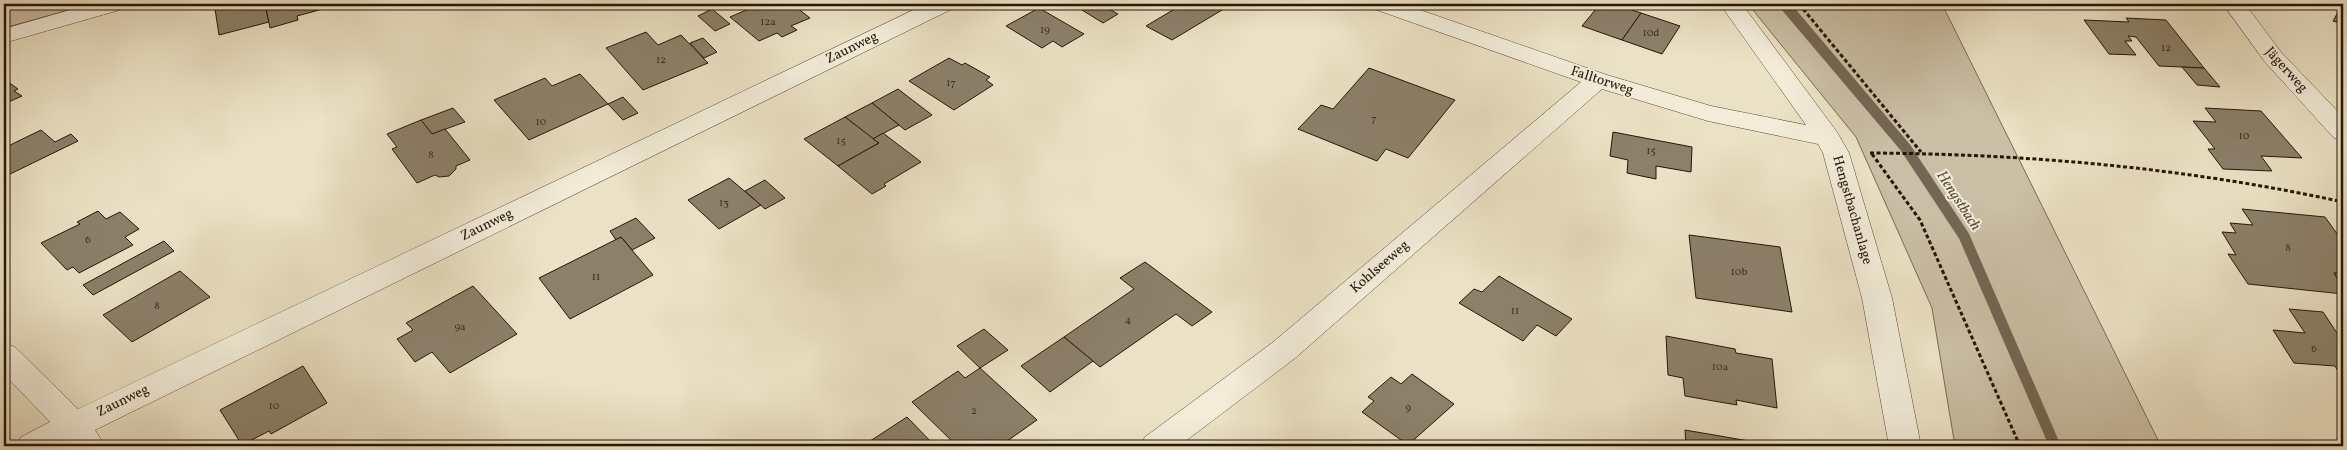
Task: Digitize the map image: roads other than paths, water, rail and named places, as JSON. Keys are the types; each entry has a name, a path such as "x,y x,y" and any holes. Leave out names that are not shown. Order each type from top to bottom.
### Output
{"street":[{"path":"4,36 115,4"},
{"name":"Zaunweg","path":"32,446 81,436 944,4"},
{"name":"Falltorweg","path":"1382,4 1598,80 1708,113 1828,138"},
{"name":"Hengstbachanlage","path":"1731,4 1828,138 1836,153 1877,298 1905,446"},
{"name":"Jägerweg","path":"2234,4 2273,57 2343,132"},
{"name":"Kohlseeweg","path":"1156,446 1283,351 1598,80"},
{"path":"4,355 81,436"}],"waterway":[{"name":"Hengstbach","path":"1784,4 1905,147 1964,236 2055,446"}]}
